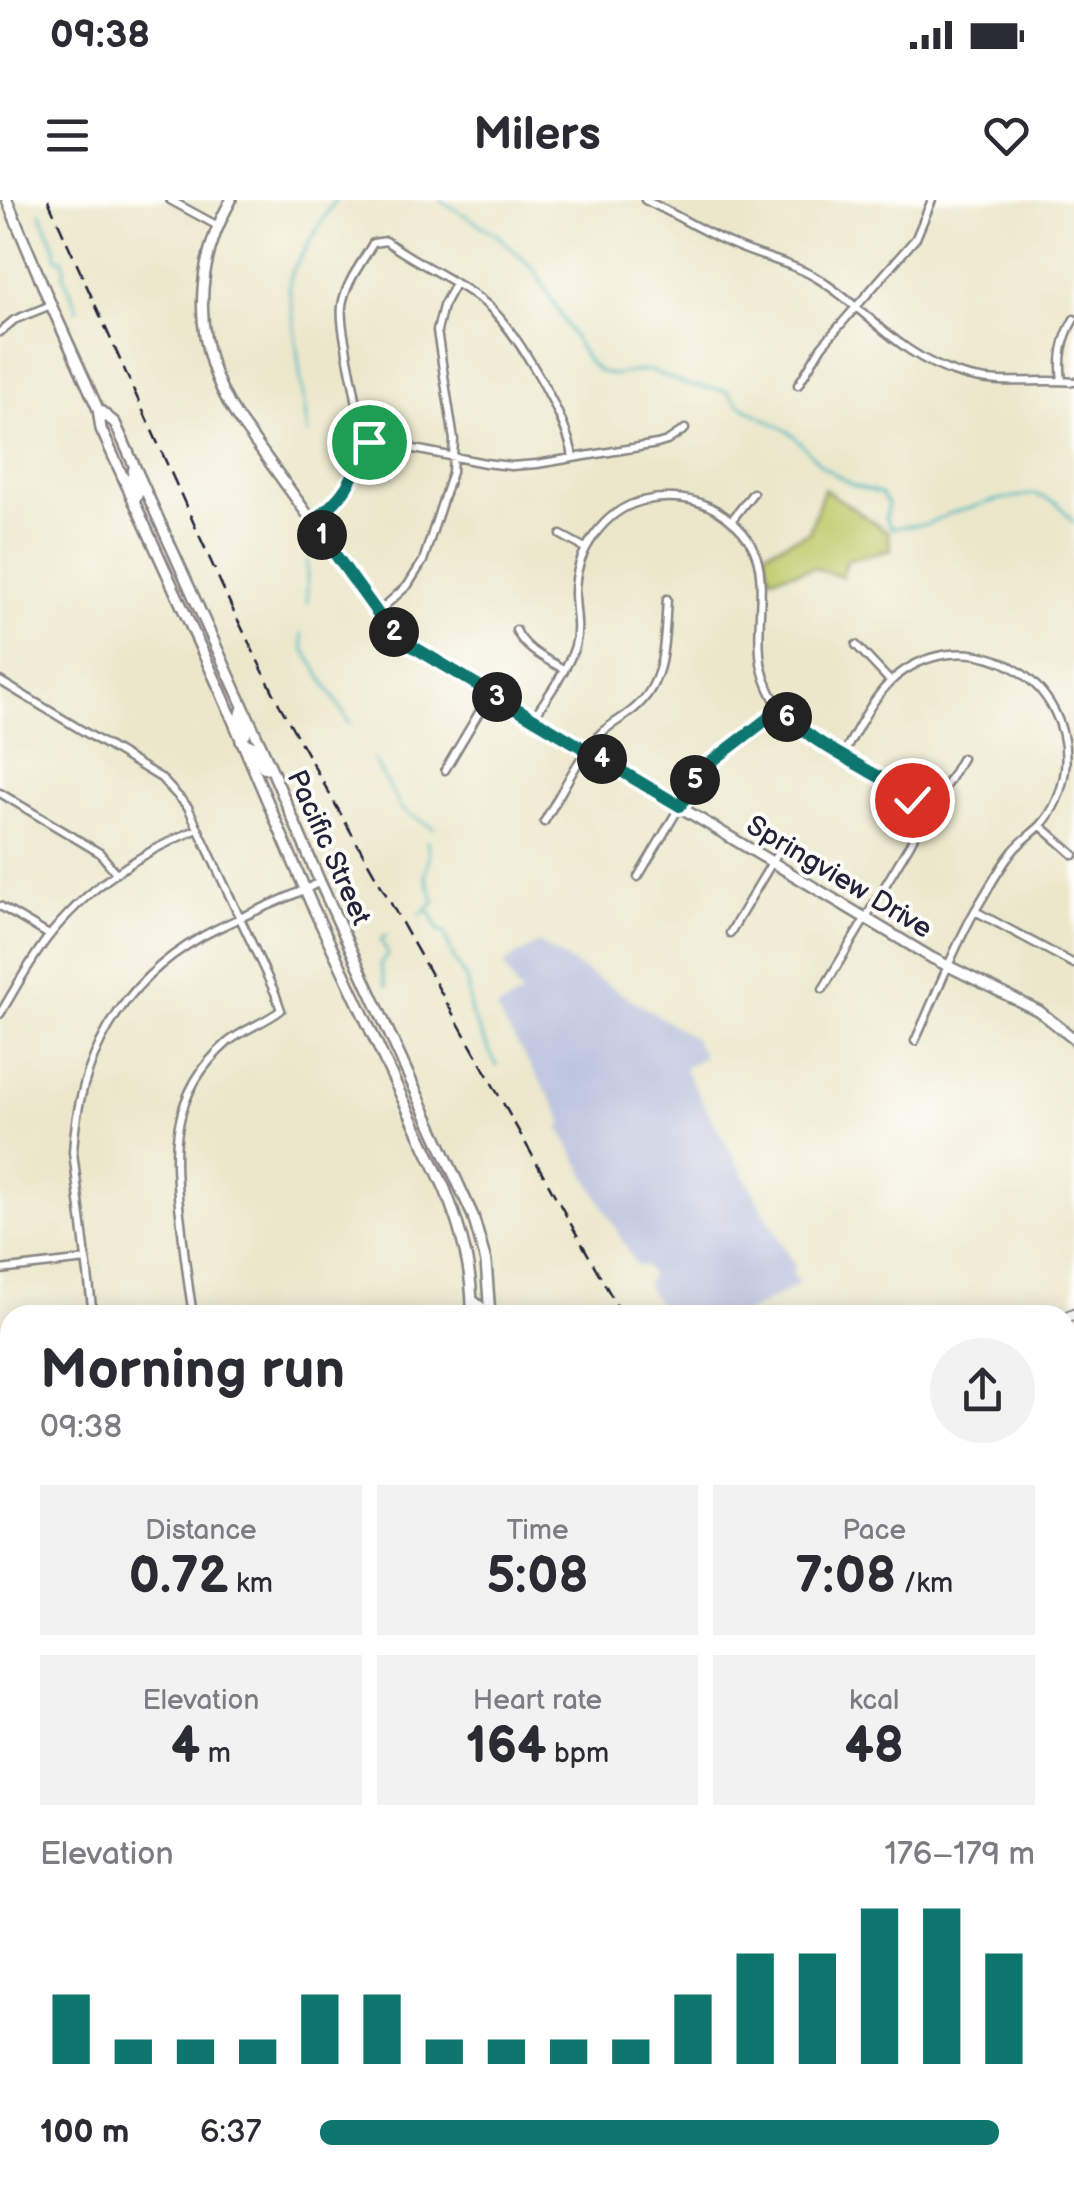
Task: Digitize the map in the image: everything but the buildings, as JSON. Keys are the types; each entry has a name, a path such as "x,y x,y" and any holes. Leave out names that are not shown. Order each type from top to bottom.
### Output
{"main road":[{"name":"Pacific Street","path":"7,200 98,408 101,429 305,889 426,1144 462,1236 472,1305"},
{"name":"Springview Drive","path":"231,200 207,255 202,286 202,328 220,389 391,630 490,694 866,918 1039,1011 1074,1039"},
{"name":"Pacific Street","path":"98,408 115,423 458,1181 486,1262 489,1305"},
{"path":"135,466 132,476 138,492 134,502 145,506 157,530 163,531"},
{"path":"188,584 186,592 192,614 188,620"},
{"path":"243,707 240,717 246,734 241,741 252,746 262,768 272,770"},
{"path":"426,1144 438,1138"},
{"path":"462,1236 478,1231"},
{"path":"472,1300 478,1305"}],"street":[{"path":"170,200 218,226"},
{"path":"645,200 739,248 795,266 820,280 910,352 956,373 994,382 1074,382"},
{"path":"798,386 822,346 916,238 932,200"},
{"path":"312,522 348,488 358,466 361,442 342,307 352,279 373,243 386,241 486,304 512,334 563,422 573,457"},
{"path":"377,613 408,585 424,561 452,472 454,440 437,330 443,306 455,284"},
{"path":"0,332 14,320 51,306"},
{"path":"1062,381 1061,352 1074,319"},
{"path":"361,442 511,466 657,444 685,429"},
{"path":"731,521 753,493"},
{"path":"534,719 575,644 575,582 585,548 595,534 629,505 670,497 708,506 731,521 750,543 760,569 761,664 780,709 800,730 905,793 918,811 916,833 823,989"},
{"path":"561,536 585,548"},
{"path":"544,822 587,750 606,728 638,706 651,686 662,665 667,599"},
{"path":"516,630 530,649 563,669"},
{"path":"856,645 890,681"},
{"path":"842,756 890,681 930,657 962,652 988,656 1018,669 1049,699 1062,725 1066,756 1062,786 1050,814 1014,850 975,911 915,1041"},
{"path":"0,680 162,778 188,807 276,993 281,1010 244,1031 213,1058 189,1092 180,1113 174,1154 192,1305"},
{"path":"445,770 490,694"},
{"path":"638,877 706,766 780,709"},
{"path":"1062,725 1074,721"},
{"path":"918,811 939,796 962,758"},
{"path":"0,793 100,853 116,872"},
{"path":"1040,826 1074,855"},
{"path":"0,1014 49,936 79,904 116,872 174,838 198,829"},
{"path":"730,933 786,839"},
{"path":"92,1305 75,1175 74,1128 82,1088 97,1048 118,1012 151,973 184,947 320,882"},
{"path":"0,906 49,936"},
{"path":"975,911 1074,964"},
{"path":"0,1270 86,1260"}],"shaded area":[{"path":"539,943 694,1038 704,1056 684,1068 793,1263 792,1273 799,1284 761,1305 658,1305 646,1284 651,1276 646,1267 636,1265 559,1127 564,1123 556,1107 496,1010 521,995 503,964"}],"green space":[{"path":"824,489 888,532 891,550 847,560 842,577 814,568 771,577 764,552 809,532"}],"waterway":[{"path":"308,435 289,287 291,273 335,200"},
{"path":"440,200 497,235 534,269 586,359 598,371 612,375 648,370 688,385 727,391 738,404 791,433 822,466 854,486 880,493 888,504 885,518 891,528 927,524 997,500 1035,494 1058,504 1074,522"},
{"path":"40,212 56,257 63,260 63,274 78,310"},
{"path":"307,561 307,603"},
{"path":"302,634 304,649 350,724"},
{"path":"374,760 402,810 434,828"},
{"path":"420,915 435,902 425,876 427,841"},
{"path":"426,910 438,930 444,932 467,981 471,1014 497,1066"},
{"path":"386,935 381,940 388,954 380,964 386,986"}],"railway":[{"path":"48,200 279,704 616,1305"}],"route":[{"path":"369,442 361,442 358,466 341,498 312,522 384,622 412,646 680,806 706,766 780,709 800,730 912,800"}]}
